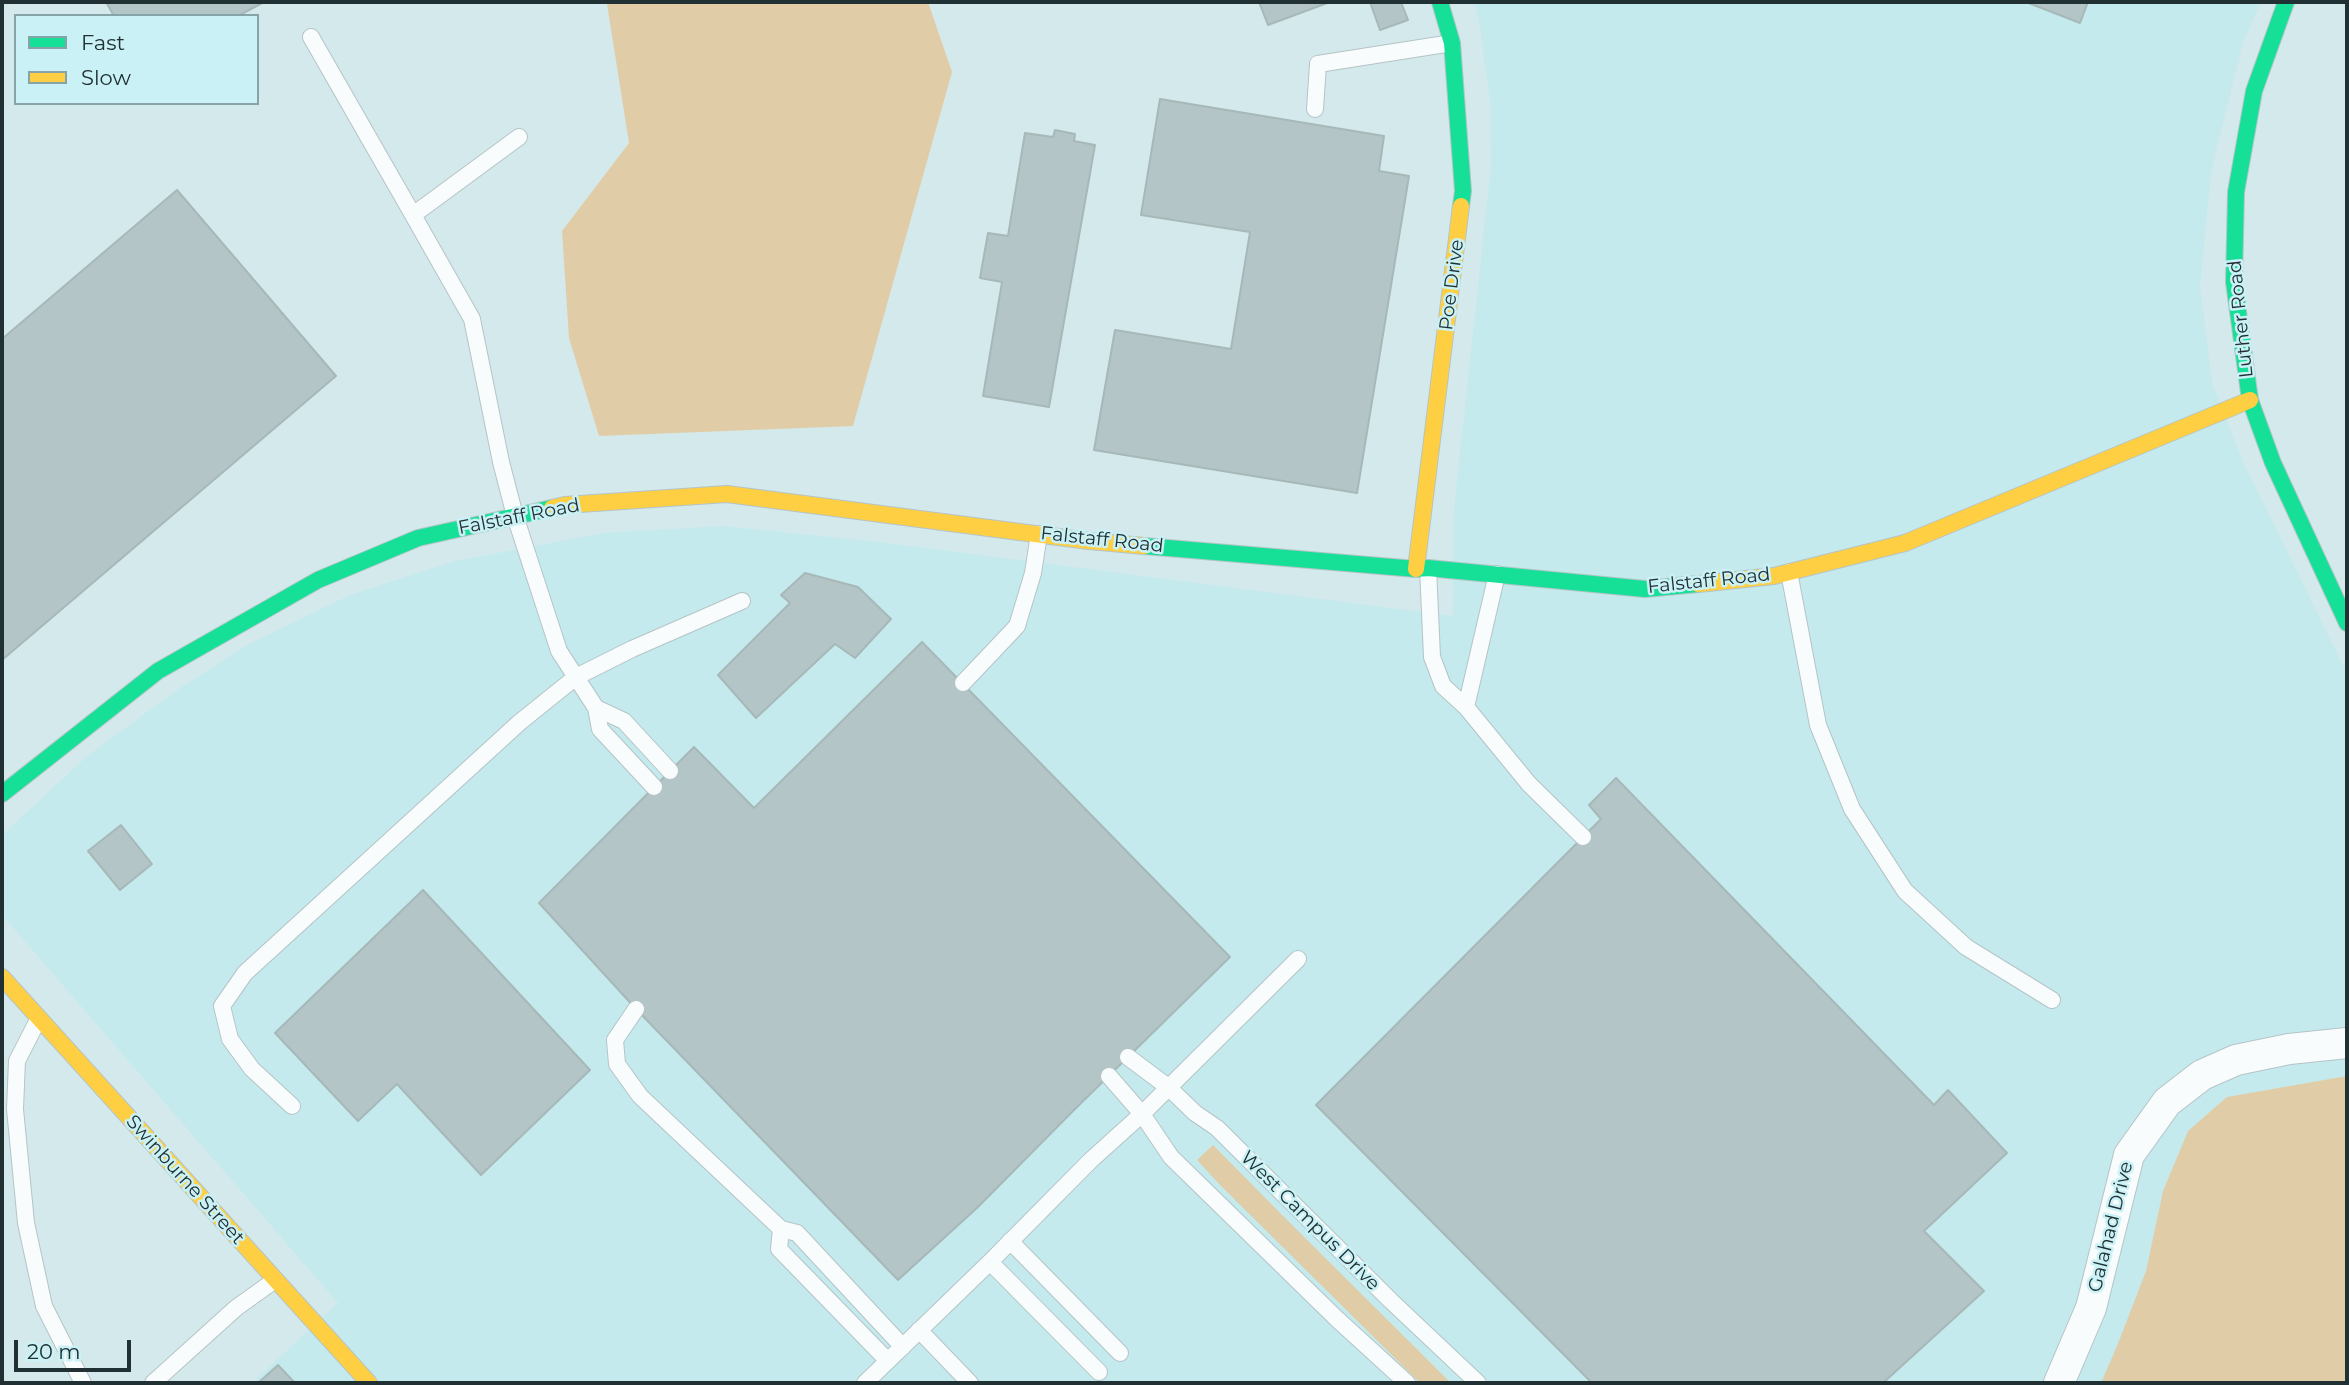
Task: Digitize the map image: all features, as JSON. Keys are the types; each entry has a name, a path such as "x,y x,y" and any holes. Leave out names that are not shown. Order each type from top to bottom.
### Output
{"street":[{"name":"Poe Drive","path":"1422,568 1463,191 1452,43 1440,2"},
{"name":"Luther Road","path":"2286,2 2254,91 2236,192 2234,282 2250,400 2273,463 2347,623"},
{"name":"Falstaff Road","path":"2,794 158,671 318,580 418,538 565,505 727,494 1089,541 1645,589 1774,576 1905,543 2250,400"},
{"name":"Swinburne Street","path":"2,977 369,1383"},
{"name":"Galahad Drive","path":"2059,1383 2091,1307 2129,1154 2167,1102 2202,1075 2236,1060 2289,1049 2347,1043"}],"lane":[{"path":"311,37 472,319 501,462 515,516 559,651 596,708 600,729 654,787"},
{"path":"1315,109 1318,64 1452,43"},
{"path":"413,215 519,138"},
{"path":"963,683 1017,626 1033,573 1039,534"},
{"path":"1422,568 1432,657 1443,686 1466,707 1529,784 1583,837"},
{"path":"1789,572 1818,725 1852,809 1905,891 1966,947 2052,1000"},
{"path":"1466,707 1497,575"},
{"path":"292,1106 252,1069 230,1039 222,1006 245,973 520,722 576,677 632,649 742,601"},
{"path":"596,708 624,721 670,771"},
{"path":"865,1383 1298,960"},
{"path":"636,1009 614,1040 617,1064 640,1096 781,1229 797,1233 903,1347"},
{"path":"39,1018 17,1061 15,1109 26,1223 44,1306 83,1383"},
{"name":"West Campus Drive","path":"1128,1057 1168,1087 1195,1114 1217,1128 1390,1300 1478,1383"},
{"path":"1109,1076 1142,1115 1171,1157 1337,1319 1407,1383"},
{"path":"781,1229 779,1249 888,1361"},
{"path":"1010,1241 1120,1353"},
{"path":"990,1262 1099,1372"},
{"path":"153,1383 236,1308 275,1280"},
{"path":"919,1330 970,1383"}],"shaded area":[{"path":"605,2 928,2 952,72 853,426 599,436 569,338 562,231 629,143"},
{"path":"1474,2 2261,2 2243,42 2211,172 2200,287 2212,383 2244,464 2347,673 2347,1383 252,1383 338,1303 2,915 2,835 86,757 177,690 249,644 350,595 455,561 604,533 723,526 879,542 1453,616 1454,509 1491,165 1490,101"},
{"path":"2347,1076 2347,1383 2101,1383 2146,1271 2163,1191 2188,1131 2227,1097"},
{"path":"1213,1145 1451,1383 1420,1383 1220,1185 1197,1160"}],"building":[{"path":"106,2 264,2 242,14 113,14"},
{"path":"1259,2 1330,2 1268,25"},
{"path":"1370,2 1401,2 1408,20 1380,30"},
{"path":"2026,2 2088,2 2080,23"},
{"path":"1160,99 1384,136 1379,171 1409,176 1357,493 1094,450 1115,330 1231,349 1250,232 1141,215"},
{"path":"1055,130 1075,134 1074,141 1095,145 1049,407 983,396 1002,282 980,278 988,233 1008,236 1025,133 1053,137"},
{"path":"177,190 336,376 2,660 2,339"},
{"path":"805,573 858,587 891,619 855,658 835,644 756,718 718,675 790,603 781,595"},
{"path":"922,642 1230,957 978,1207 898,1280 636,1009 539,903 694,747 754,808"},
{"path":"1616,778 1934,1105 1948,1090 2007,1153 1924,1231 1984,1291 1883,1383 1592,1383 1316,1105 1601,819 1589,805"},
{"path":"121,825 152,864 120,890 88,851"},
{"path":"423,890 590,1070 481,1175 397,1084 358,1121 275,1033"},
{"path":"278,1365 295,1383 258,1383"}],"traffic: fast":[{"path":"1440,2 1452,43 1463,191 1461,206"},
{"path":"2286,2 2254,91 2236,192 2234,282 2250,400 2273,463 2347,623"},
{"path":"2,794 158,671 318,580 418,538 552,508"},
{"path":"1144,546 1428,568 1645,589 1698,584"}],"traffic: slow":[{"path":"1416,569 1461,206"},
{"path":"1698,584 1774,576 1905,543 2250,400"},
{"path":"552,508 727,494 1144,546"},
{"path":"2,977 369,1383"}]}
